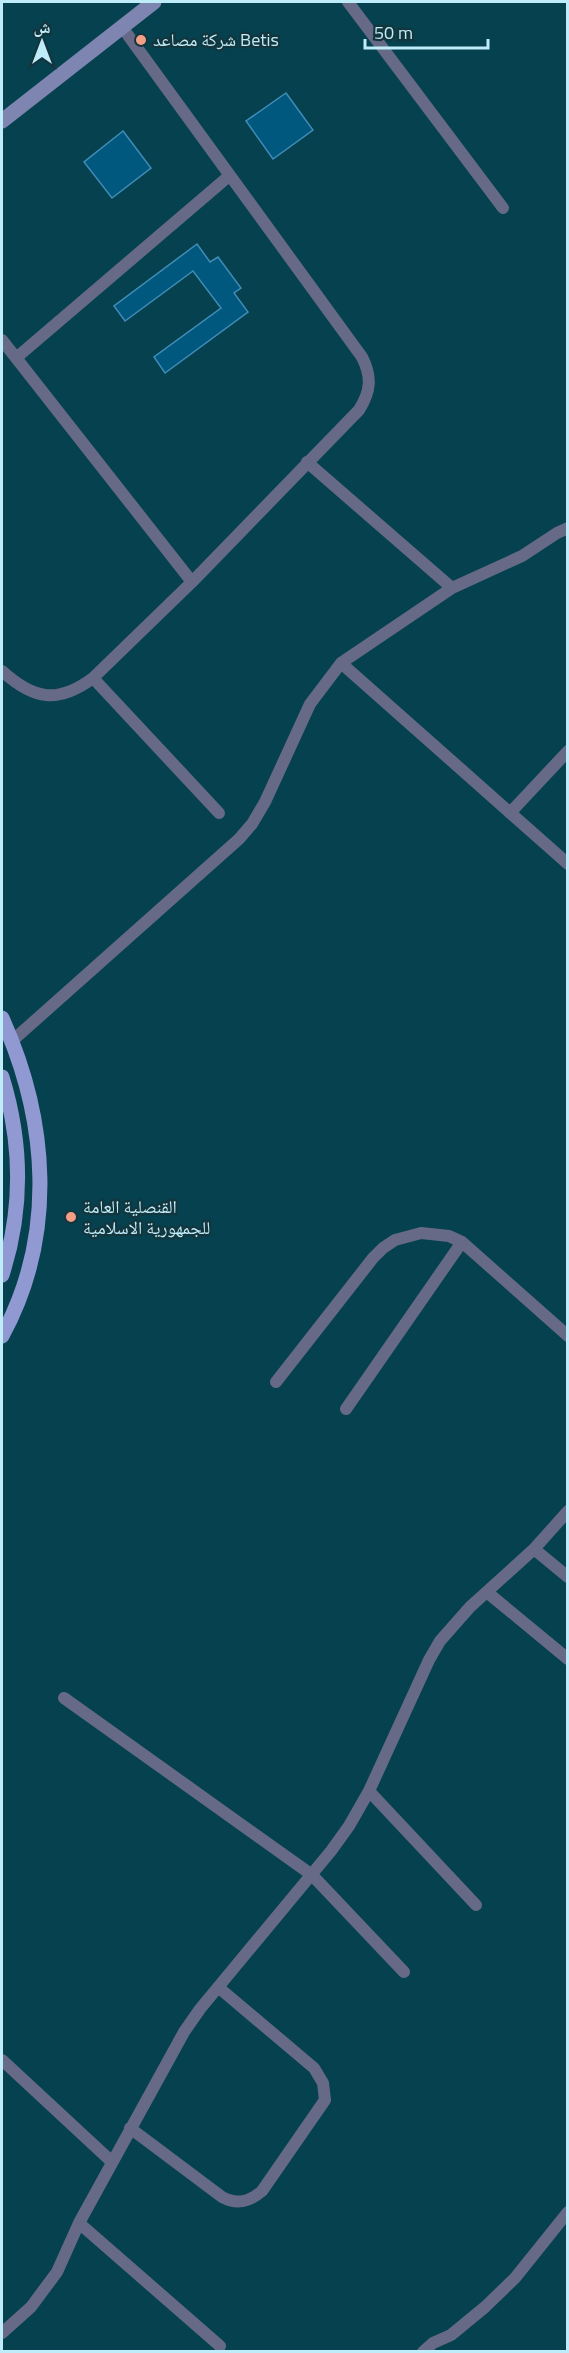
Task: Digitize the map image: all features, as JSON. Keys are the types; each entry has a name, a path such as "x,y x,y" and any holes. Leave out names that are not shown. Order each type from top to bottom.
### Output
{"main road":[{"path":"2,1018 24,1072 36,1125 40,1168 40,1201 29,1266 19,1297 2,1336"},
{"path":"2,1077 16,1138 18,1168 14,1228 2,1275"}],"street":[{"path":"2,121 154,2"},
{"path":"348,2 503,208"},
{"path":"2,671 23,688 38,695 56,697 81,687 93,678 192,582 358,410 367,398 370,384 369,370 355,348 122,27"},
{"path":"16,358 229,176"},
{"path":"2,340 192,582"},
{"path":"307,462 452,588"},
{"path":"12,1041 239,839 252,824 265,802 310,704 341,663 452,588 522,556 567,528"},
{"path":"341,663 567,864"},
{"path":"93,678 219,813"},
{"path":"510,813 567,751"},
{"path":"276,1382 383,1248 394,1240 421,1233 449,1236 462,1242 567,1336"},
{"path":"346,1409 462,1242"},
{"path":"2,2334 31,2307 57,2272 79,2223 184,2032 349,1826 369,1791 429,1660 440,1641 470,1607 534,1550 567,1510"},
{"path":"534,1550 567,1577"},
{"path":"488,1593 567,1659"},
{"path":"64,1698 312,1875 404,1972"},
{"path":"369,1791 476,1905"},
{"path":"130,2128 222,2197 230,2201 247,2201 262,2191 325,2100 323,2084 314,2068 218,1987"},
{"path":"2,2060 112,2162"},
{"path":"423,2352 434,2343 451,2335 515,2278 567,2212"},
{"path":"79,2223 220,2346"}],"building":[{"path":"286,93 313,130 273,159 246,121"},
{"path":"123,131 151,168 112,198 84,162"},
{"path":"197,244 210,262 218,257 241,288 234,293 248,312 165,373 154,357 221,308 193,271 125,321 114,306"}],"place":[{"name":"شركة مصاعد Betis","path":"141,40"},
{"name":"القنصلية العامة للجمهورية الاسلامية","path":"71,1217"}]}
